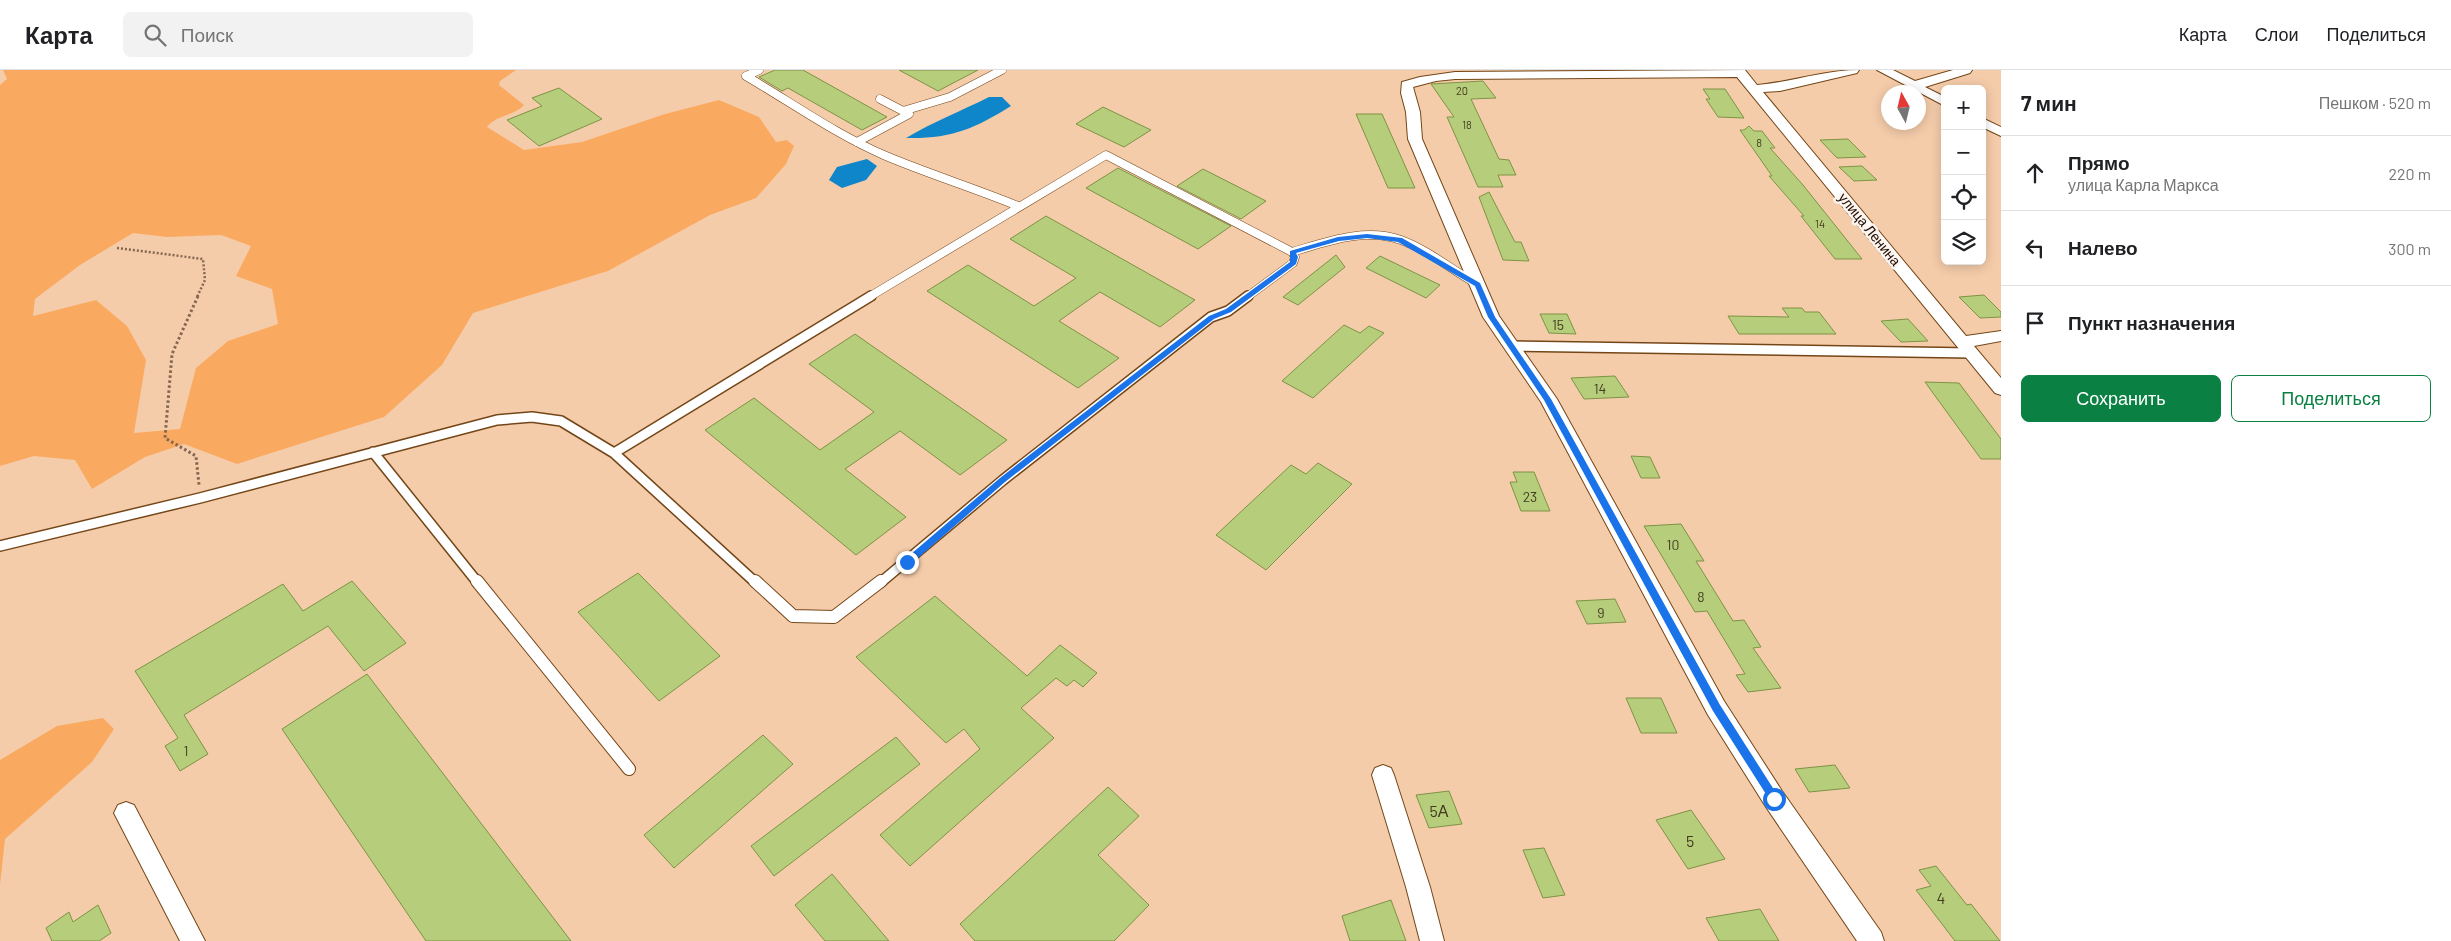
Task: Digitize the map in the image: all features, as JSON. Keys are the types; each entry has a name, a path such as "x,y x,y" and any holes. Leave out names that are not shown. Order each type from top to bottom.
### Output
{"street":[{"path":"1755,89 1780,87 1852,70"},
{"path":"1883,70 1911,85"},
{"path":"1916,85 1966,70"},
{"path":"1739,72 1548,76 1472,74 1428,77 1414,80 1407,85 1406,93 1413,112 1415,139 1443,209 1478,284 1491,317 1548,399 1716,708 1774,799 1872,941"},
{"name":"улица Ленина","path":"1739,72 1755,89 2001,389"},
{"path":"1926,92 1941,100"},
{"path":"1986,124 2001,132"},
{"path":"1967,347 2001,336"},
{"path":"1383,775 1418,888 1432,941"},
{"path":"126,813 193,941"}],"lane":[{"path":"759,70 746,76 857,142 886,156 968,185 1018,206"},
{"path":"903,111 950,97 1002,70"},
{"path":"857,142 908,114 880,99"},
{"path":"0,546 200,498 497,420 532,417 561,421 614,453 793,616 834,617 907,562 1003,480 1211,317 1228,311 1293,263 1295,257 1292,252 1106,155 1018,206 614,453"},
{"path":"1292,252 1338,239 1385,236 1406,243 1478,284"},
{"path":"1510,346 1967,347"},
{"path":"373,452 629,769"}],"path":[{"path":"117,248 203,260 205,280 172,354 165,438 196,456 200,498"}],"shaded area":[{"path":"3,70 516,70 500,81 499,85 524,105 520,109 495,120 487,127 524,150 582,142 665,114 719,100 759,117 776,142 787,140 794,146 786,164 756,198 710,215 608,271 473,313 442,365 384,417 237,464 184,444 145,457 92,489 75,460 34,456 0,466 0,85 7,79","holes":["133,233 167,237 221,235 251,246 236,276 272,289 278,324 228,341 196,368 180,429 134,433 146,360 127,326 96,300 33,316 35,299 80,265"]},
{"path":"103,718 114,729 92,762 5,839 0,885 0,760 57,726"}],"water":[{"path":"989,97 1002,97 1011,106 985,121 962,131 936,137 906,138 937,122"},
{"path":"867,159 877,166 866,180 842,188 829,180 837,167"}],"building":[{"path":"775,70 803,70 887,117 862,130 788,88 782,91 759,77"},
{"path":"899,70 978,70 938,91"},
{"path":"1483,81 1496,98 1471,99 1499,159 1509,160 1516,175 1498,175 1503,187 1478,187 1447,117 1454,117 1431,84"},
{"path":"559,88 602,119 539,146 507,120 542,106 532,98"},
{"path":"1703,89 1725,89 1744,118 1718,117 1706,99 1710,99"},
{"path":"1103,107 1151,130 1124,147 1076,124"},
{"path":"1356,114 1382,114 1415,188 1388,188"},
{"path":"1749,126 1754,131 1762,131 1775,148 1770,148 1803,185 1862,259 1835,259 1801,216 1804,216 1769,176 1772,176 1740,130 1744,130"},
{"path":"1848,139 1866,157 1837,158 1820,140"},
{"path":"1862,166 1877,180 1854,181 1839,167"},
{"path":"1118,168 1231,226 1198,249 1086,188"},
{"path":"1203,169 1266,201 1241,219 1177,186"},
{"path":"1489,192 1515,242 1521,242 1529,261 1503,260 1479,197"},
{"path":"1046,216 1195,300 1160,327 1100,292 1059,321 1119,358 1078,388 927,291 968,265 1034,306 1076,278 1010,239"},
{"path":"1336,255 1345,267 1298,305 1283,297"},
{"path":"1380,256 1440,285 1426,298 1366,268"},
{"path":"1984,295 2001,312 2001,317 1980,318 1959,297"},
{"path":"1782,308 1802,308 1805,312 1819,312 1836,334 1739,334 1728,316 1789,317"},
{"path":"1540,314 1567,314 1576,334 1549,333"},
{"path":"1908,319 1928,341 1901,342 1881,321"},
{"path":"1344,325 1360,333 1369,326 1384,333 1313,398 1282,381"},
{"path":"855,334 1007,440 960,475 900,431 845,469 906,517 856,555 705,430 754,398 820,450 874,412 809,364"},
{"path":"1615,376 1629,397 1584,399 1571,378"},
{"path":"1925,382 1959,383 2001,439 2001,459 1981,459"},
{"path":"1631,456 1650,457 1660,478 1641,478"},
{"path":"1318,463 1352,484 1266,570 1216,535 1291,465 1306,474"},
{"path":"1513,472 1534,472 1550,511 1521,511 1510,482 1517,482"},
{"path":"1681,524 1704,561 1696,561 1733,621 1744,620 1761,647 1753,648 1781,688 1748,692 1736,675 1745,674 1707,611 1695,612 1644,526"},
{"path":"638,573 720,656 659,701 578,612"},
{"path":"352,581 406,643 364,671 328,626 184,715 208,754 180,771 165,746 178,738 135,671 283,584 303,611"},
{"path":"935,596 1027,676 1060,645 1097,673 1083,687 1074,680 1067,686 1056,678 1021,708 1054,738 910,866 880,835 980,749 964,729 946,743 856,657"},
{"path":"1615,599 1626,622 1587,624 1576,601"},
{"path":"367,674 571,941 426,941 282,729"},
{"path":"1626,698 1661,698 1677,733 1641,733"},
{"path":"763,735 793,764 674,868 644,835"},
{"path":"896,737 920,764 774,876 751,846"},
{"path":"1835,765 1850,788 1809,792 1795,769"},
{"path":"1108,787 1139,816 1098,855 1149,905 1114,941 975,941 960,924"},
{"path":"1449,791 1462,824 1429,828 1416,795"},
{"path":"1691,810 1725,859 1688,869 1656,820"},
{"path":"1544,848 1565,895 1543,898 1523,850"},
{"path":"1936,866 1967,905 1971,904 2000,941 1955,941 1916,890 1931,886 1919,870"},
{"path":"832,874 889,941 825,941 795,905"},
{"path":"1391,900 1406,941 1350,941 1342,916"},
{"path":"98,905 111,933 99,941 52,941 46,928 69,912 73,922"},
{"path":"1760,909 1779,941 1719,941 1706,918"}],"route":[{"path":"907,562 1003,480 1211,317 1228,311 1293,263 1295,257 1292,252 1338,239 1385,236 1400,240 1478,284 1491,317 1548,399 1716,708 1774,799"}]}
